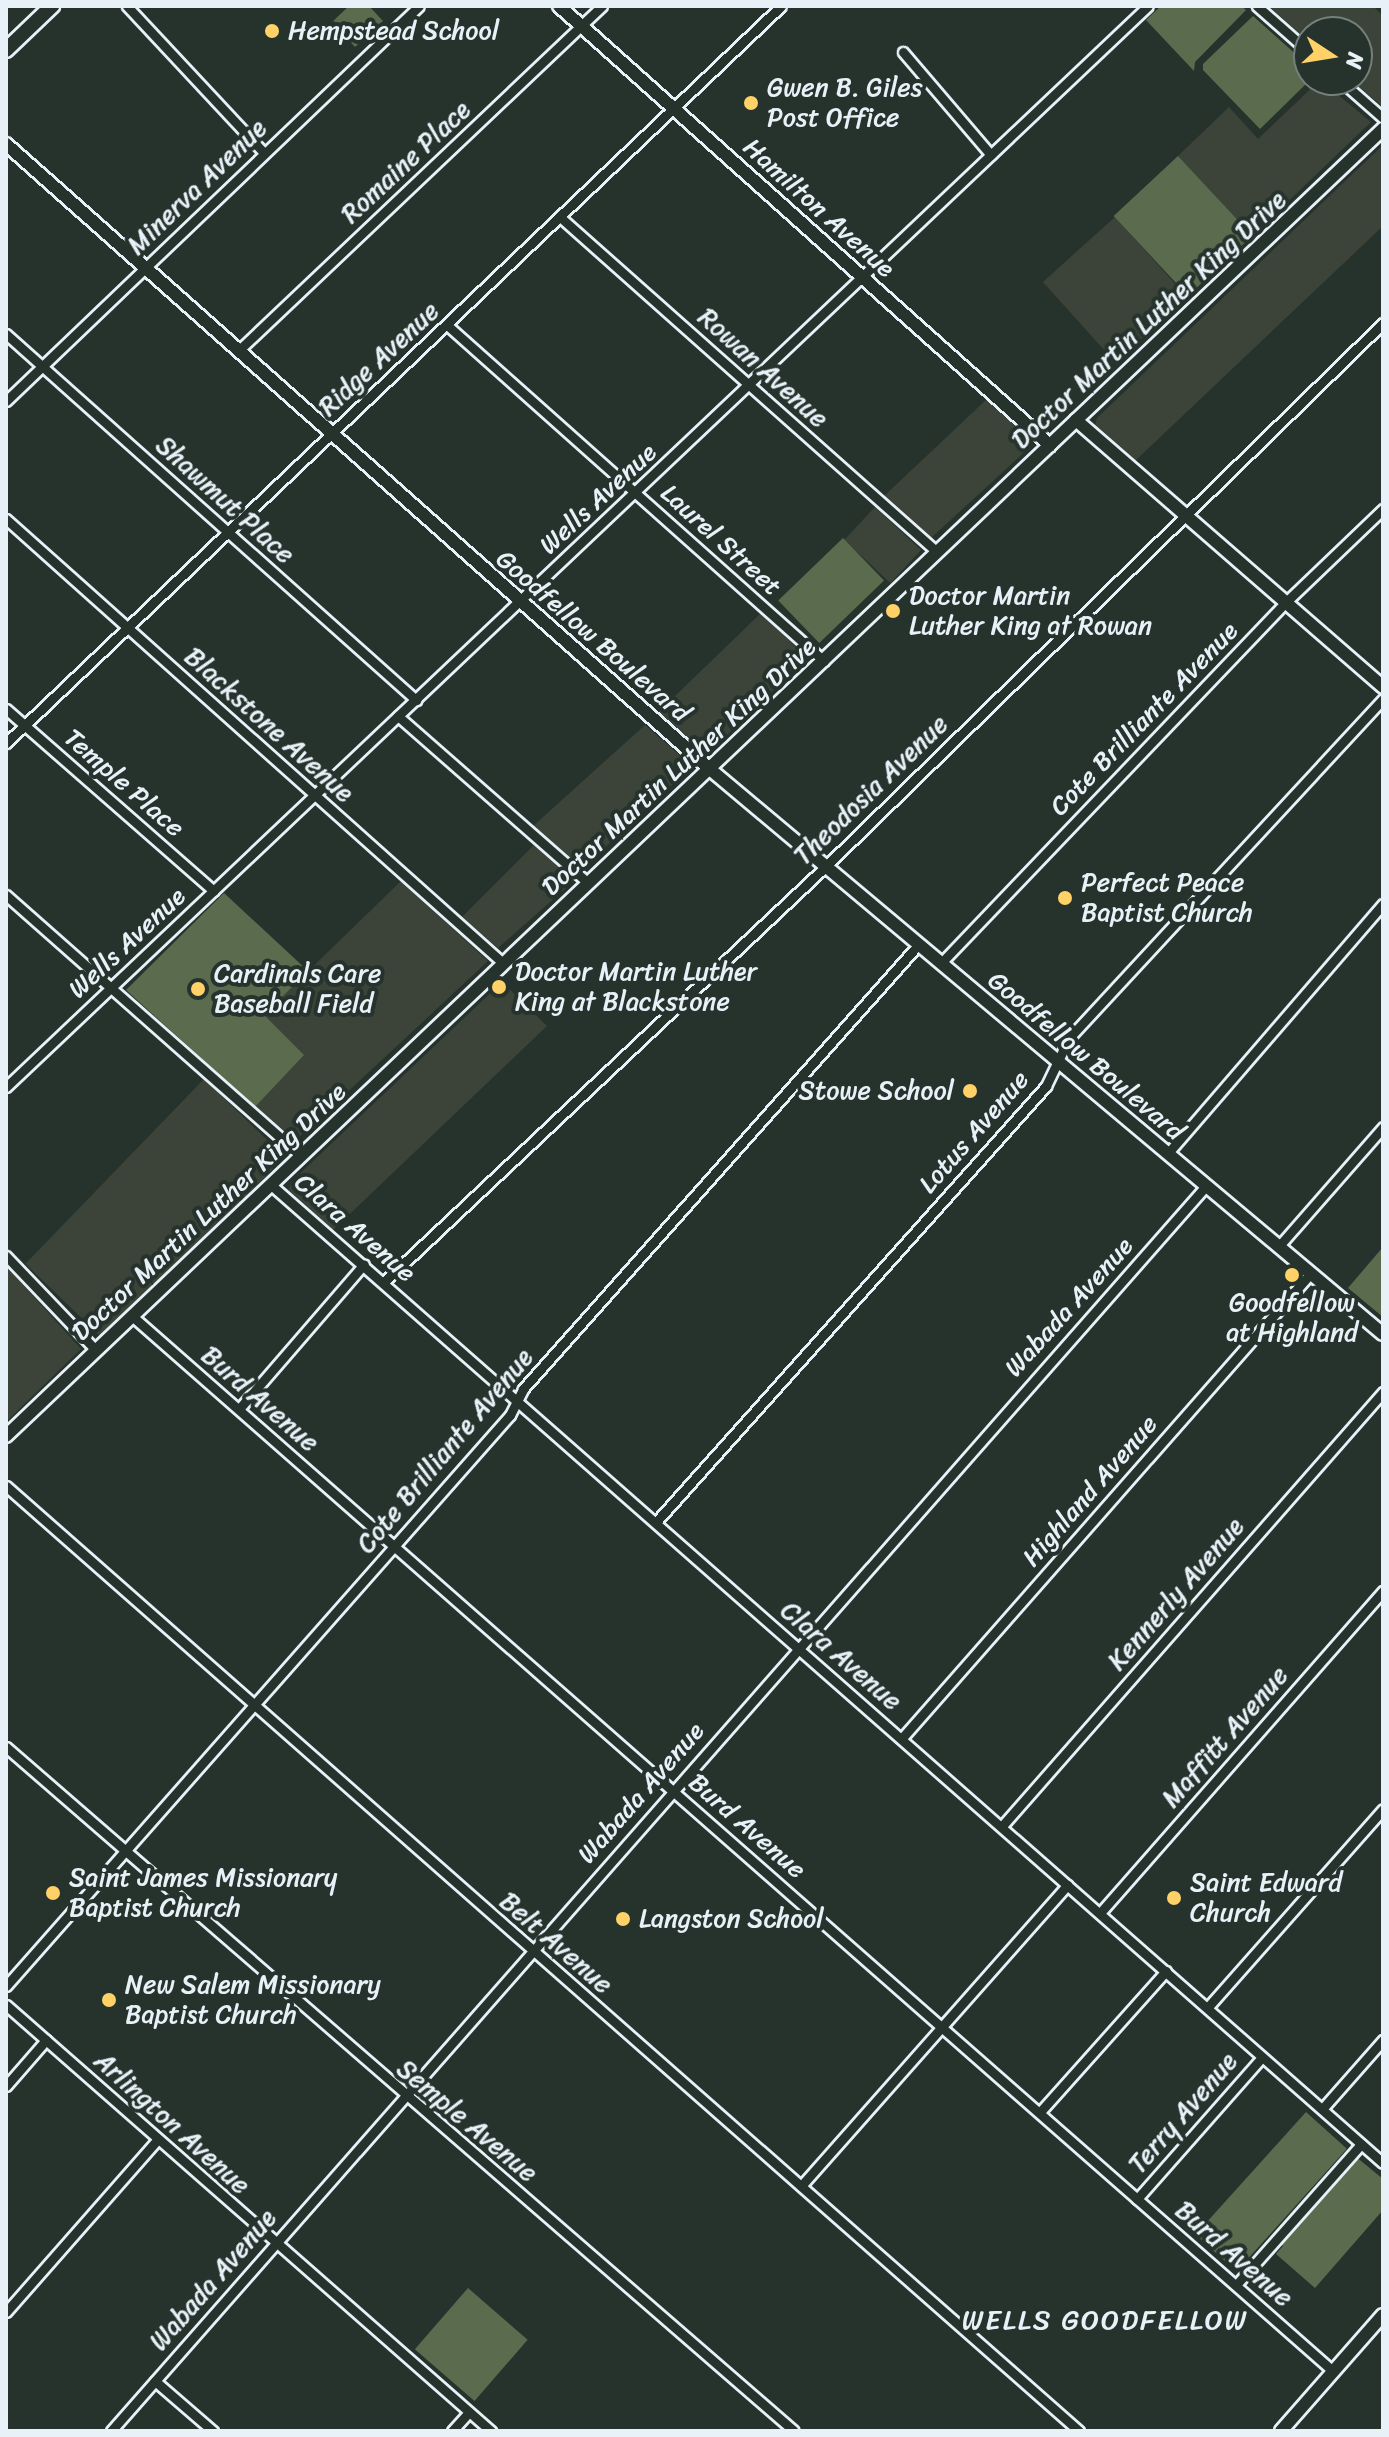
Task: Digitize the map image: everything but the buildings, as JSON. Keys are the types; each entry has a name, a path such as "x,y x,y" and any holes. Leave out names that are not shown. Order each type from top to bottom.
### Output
{"main road":[{"path":"6,50 52,6"},
{"name":"Hamilton Avenue","path":"559,6 1050,445"},
{"name":"Doctor Martin Luther King Drive","path":"6,1436 1383,129"},
{"name":"Goodfellow Boulevard","path":"6,144 711,770 1383,1334"},
{"path":"1076,420 1383,687"},
{"path":"1281,2431 1383,2315"}],"street":[{"path":"127,6 264,153"},
{"name":"Minerva Avenue","path":"6,401 419,6"},
{"name":"Romaine Place","path":"239,350 602,6"},
{"name":"Ridge Avenue","path":"6,743 781,6"},
{"name":"Wells Avenue","path":"7,1084 636,494 1148,6"},
{"path":"1257,6 1293,38"},
{"path":"903,52 991,155"},
{"path":"1358,96 1383,118"},
{"name":"Rowan Avenue","path":"560,217 936,551"},
{"name":"Theodosia Avenue","path":"384,1282 826,866 1184,513 1383,323"},
{"name":"Laurel Street","path":"447,325 824,661"},
{"name":"Shawmut Place","path":"6,334 416,700"},
{"name":"Cote Brilliante Avenue","path":"941,963 1285,603 1383,509"},
{"name":"Blackstone Avenue","path":"6,519 503,963"},
{"name":"Lotus Avenue","path":"656,1522 1046,1086 1069,1038 1383,699"},
{"name":"Temple Place","path":"6,709 214,891"},
{"path":"398,716 588,883"},
{"name":"Clara Avenue","path":"6,895 300,1155"},
{"path":"1168,1153 1383,904"},
{"name":"Cote Brilliante Avenue","path":"6,1986 395,1546 516,1401 918,945"},
{"path":"1279,1246 1383,1127"},
{"name":"Clara Avenue","path":"270,1184 1383,2163"},
{"name":"Wabada Avenue","path":"111,2431 796,1647 1206,1186"},
{"path":"6,1256 95,1349"},
{"path":"239,1409 364,1264"},
{"name":"Highland Avenue","path":"902,1738 1311,1273"},
{"name":"Burd Avenue","path":"132,1316 1333,2371"},
{"name":"Kennerly Avenue","path":"1002,1826 1383,1392"},
{"name":"Belt Avenue","path":"6,1486 1079,2431"},
{"name":"Maffitt Avenue","path":"1100,1913 1383,1591"},
{"name":"Semple Avenue","path":"6,1747 404,2097 794,2431"},
{"path":"1208,2007 1383,1809"},
{"path":"801,2186 1067,1885"},
{"path":"1040,2112 1166,1971"},
{"name":"Arlington Avenue","path":"6,2005 491,2431"},
{"path":"6,2086 46,2040"},
{"path":"1323,2108 1383,2040"},
{"name":"Terry Avenue","path":"1137,2199 1262,2057"},
{"path":"6,2312 157,2140"},
{"path":"1236,2285 1361,2144"},
{"path":"155,2381 213,2431"},
{"path":"452,2431 469,2412"}],"shaded area":[{"path":"1269,6 1373,6 1383,16 1383,107 1370,96 1373,96 1373,16 1293,16 1293,28"},
{"path":"1303,96 1339,96 1371,122 1252,236 1178,156 1229,107 1258,139"},
{"path":"1383,145 1383,226 1135,461 1095,426 1097,418"},
{"path":"1115,217 1187,297 1115,362 1043,282"},
{"path":"987,399 1031,437 1031,446 930,539 883,497"},
{"path":"875,507 921,550 890,583 844,540"},
{"path":"762,612 806,658 703,758 658,712"},
{"path":"645,725 688,762 688,770 582,869 532,827"},
{"path":"535,844 574,881 498,948 462,917"},
{"path":"401,881 488,961 296,1140 255,1107 303,1055 263,1015"},
{"path":"502,982 547,1026 333,1230 289,1190 291,1182"},
{"path":"204,1079 285,1157 106,1342 25,1264"},
{"path":"8,1268 81,1349 6,1422 6,1270"}],"green space":[{"path":"349,6 369,6 383,21 355,47 332,22"},
{"path":"1161,6 1241,6 1246,10 1195,62 1194,71 1146,20"},
{"path":"1253,16 1293,52 1294,96 1260,129 1203,70 1203,64"},
{"path":"1178,156 1252,236 1188,296 1114,216"},
{"path":"843,538 884,580 819,643 778,601"},
{"path":"224,893 308,971 264,1015 304,1055 255,1107 126,990"},
{"path":"1383,1247 1383,1317 1348,1288"},
{"path":"1306,2112 1347,2149 1236,2271 1196,2235"},
{"path":"1355,2156 1383,2179 1383,2210 1315,2288 1276,2254 1283,2246 1279,2242"},
{"path":"468,2288 528,2340 474,2401 415,2349"}],"place":[{"name":"Hempstead School","path":"272,31"},
{"name":"Gwen B. Giles Post Office","path":"751,103"},
{"name":"Doctor Martin Luther King at Rowan","path":"893,611"},
{"name":"Perfect Peace Baptist Church","path":"1065,898"},
{"name":"Doctor Martin Luther King at Blackstone","path":"499,987"},
{"name":"Cardinals Care Baseball Field","path":"198,989"},
{"name":"Stowe School","path":"970,1091"},
{"name":"Goodfellow at Highland","path":"1292,1275"},
{"name":"Saint James Missionary Baptist Church","path":"53,1893"},
{"name":"Saint Edward Church","path":"1174,1898"},
{"name":"Langston School","path":"623,1919"},
{"name":"New Salem Missionary Baptist Church","path":"109,2000"}],"district":[{"name":"WELLS GOODFELLOW","path":"1105,2320"}]}
